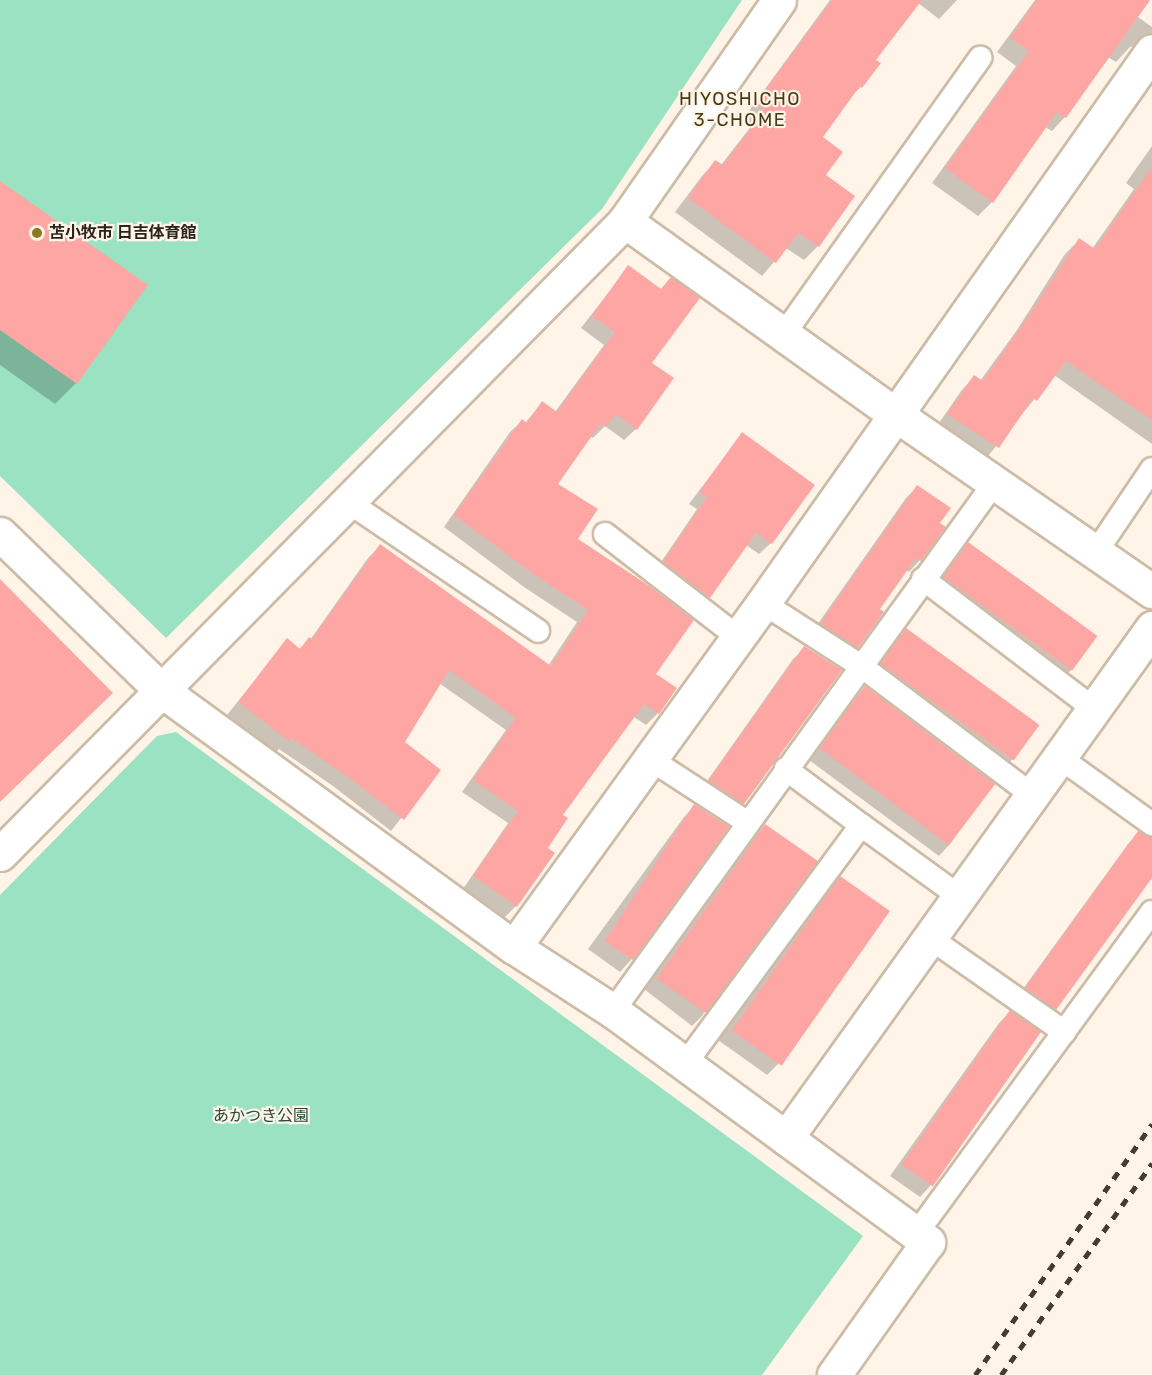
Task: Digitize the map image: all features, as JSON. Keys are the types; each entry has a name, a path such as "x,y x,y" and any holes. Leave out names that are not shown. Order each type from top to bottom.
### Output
{"street":[{"path":"0,854 625,220 779,0"},
{"path":"514,947 763,603 1152,51"},
{"path":"625,220 895,414 1152,591"},
{"path":"0,534 161,690 514,947 613,1011 928,1242 834,1375"},
{"path":"786,1138 1152,628"}],"lane":[{"path":"784,334 980,58"},
{"path":"1096,552 1152,469"},
{"path":"613,1011 994,482"},
{"path":"347,501 538,631"},
{"path":"605,534 738,637"},
{"path":"923,579 1094,709"},
{"path":"763,603 861,666 1032,795"},
{"path":"1059,757 1152,824"},
{"path":"650,759 748,823"},
{"path":"786,769 960,897"},
{"path":"685,1064 861,825"},
{"path":"916,1234 1152,912"},
{"path":"930,938 1064,1032"}],"green space":[{"path":"0,0 742,0 602,209 166,638 0,476"},
{"name":"あかつき公園","path":"176,732 863,1236 762,1375 0,1375 0,895 157,736"}],"building":[{"path":"832,0 922,0 876,60 881,63 862,88 860,86 823,137 843,152 826,175 855,196 819,247 798,233 776,263 688,198 715,160 723,165 764,111 755,104"},
{"path":"1037,0 1150,0 1066,118 1057,112 993,203 945,168 1029,51 1010,38"},
{"path":"1152,167 1152,420 1066,361 1037,401 1033,398 999,448 947,414 974,375 983,381 1079,238 1095,249"},
{"name":"苫小牧市 日吉体育館","path":"0,181 148,285 77,384 0,330"},
{"path":"628,265 661,289 671,277 700,298 652,363 674,378 637,430 616,414 606,427 601,423 558,484 598,509 578,539 648,585 694,620 656,674 677,688 659,714 644,704 563,815 568,818 548,848 555,853 517,907 473,876 518,811 473,780 516,718 449,670 405,742 441,770 404,820 344,774 291,738 289,741 238,702 287,638 300,649 309,637 312,639 380,544 551,666 588,610 536,576 454,515 522,419 527,423 542,401 557,412 615,332 592,316"},
{"path":"742,432 815,485 772,544 756,533 710,598 663,562 707,497 699,492"},
{"path":"917,485 951,508 940,523 946,527 921,561 916,558 880,609 884,612 858,648 820,624"},
{"path":"968,542 1097,636 1072,671 943,577"},
{"path":"0,579 113,693 0,802"},
{"path":"906,628 1039,725 1014,761 880,664"},
{"path":"804,646 842,670 744,804 710,782 710,778"},
{"path":"865,686 995,784 949,846 819,747"},
{"path":"694,804 729,827 640,964 605,942"},
{"path":"765,824 818,861 710,1016 657,979"},
{"path":"1138,831 1152,837 1152,878 1056,1010 1025,988"},
{"path":"840,876 890,911 782,1066 732,1031"},
{"path":"1010,1010 1041,1032 933,1187 902,1165"}],"railway":[{"path":"975,1375 1152,1124"},
{"path":"1001,1375 1152,1163"}],"place":[{"name":"苫小牧市 日吉体育館","path":"37,233"}],"district":[{"name":"HIYOSHICHO 3-CHOME","path":"740,110"}]}
